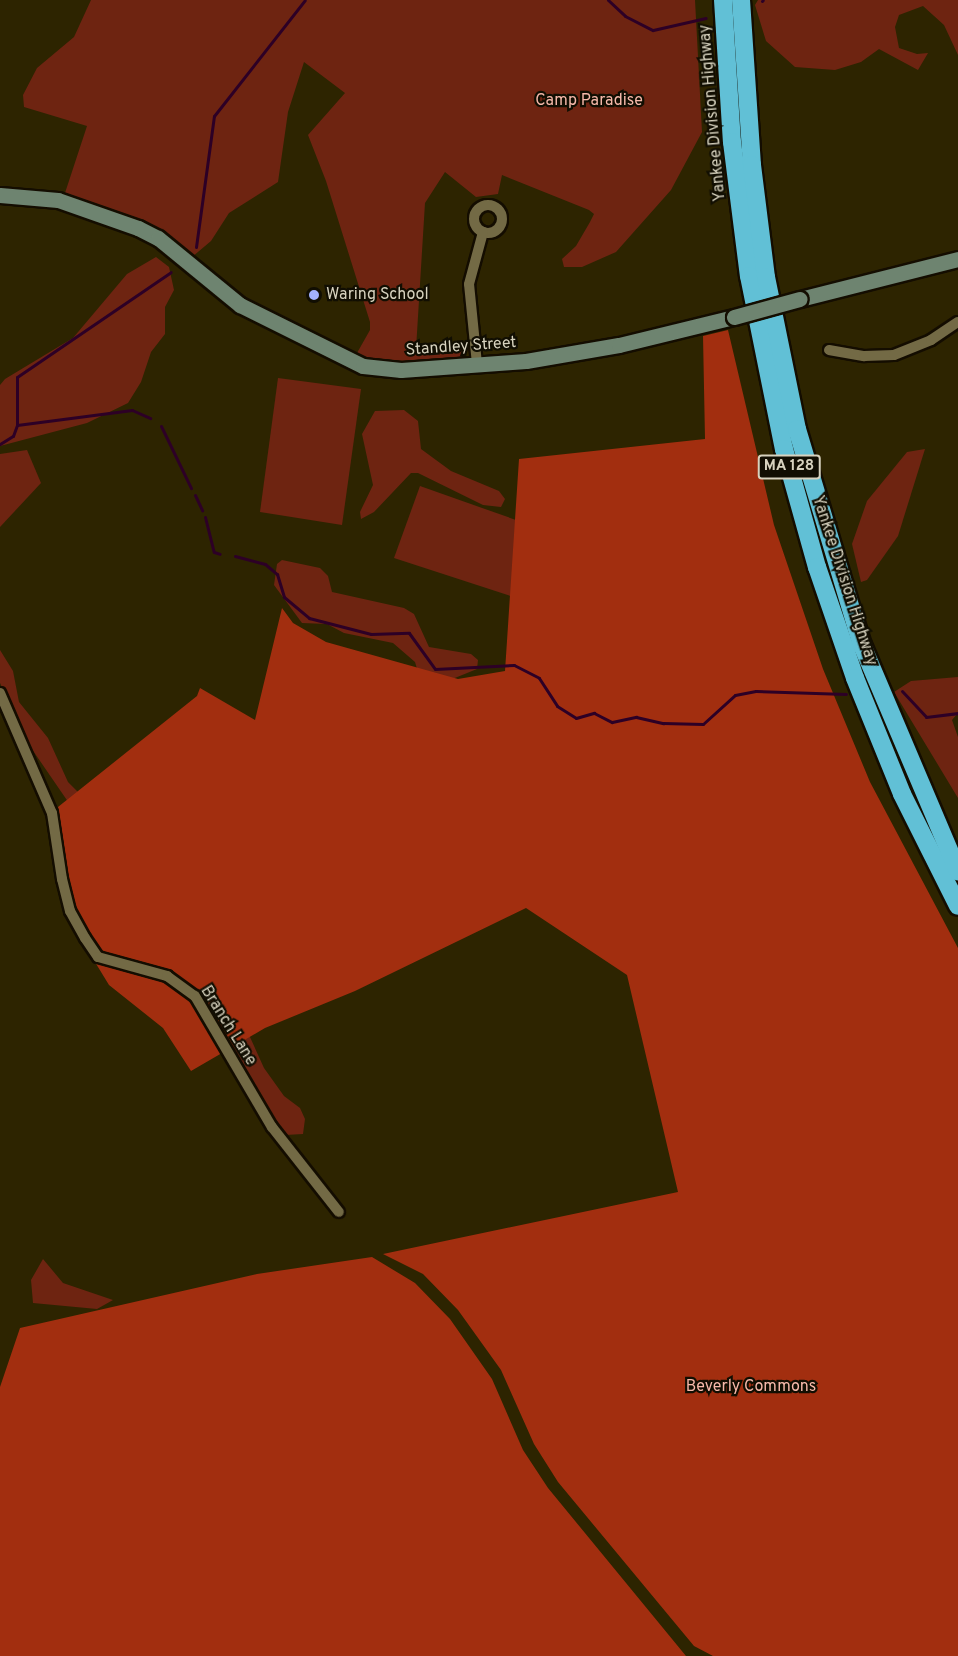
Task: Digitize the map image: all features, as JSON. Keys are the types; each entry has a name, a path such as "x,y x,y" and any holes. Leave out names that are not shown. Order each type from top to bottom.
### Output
{"highway":[{"name":"Yankee Division Highway","path":"723,0 732,142 747,265 784,450 830,607 855,678 902,794 958,906"},
{"name":"Yankee Division Highway","path":"741,0 751,154 765,266 797,429 862,645 958,871"}],"street":[{"name":"Standley Street","path":"0,195 58,200 138,228 158,238 240,305 363,366 401,370 477,364 620,345 958,259"},
{"path":"477,364 469,284 483,232"},
{"path":"829,350 864,356 894,355 931,340 958,323"},
{"name":"Branch Lane","path":"0,693 52,813 68,901 85,938 99,957 167,976 195,996 266,1118 339,1212"}],"green space":[{"name":"Camp Paradise","path":"91,0 695,0 702,132 671,190 616,252 582,267 564,267 562,259 576,246 590,222 594,214 589,210 502,175 498,194 476,197 445,172 425,203 416,349 466,347 466,354 456,360 406,363 373,360 357,353 370,330 370,322 326,181 308,135 345,93 304,62 288,112 278,182 229,213 211,241 192,257 64,196 87,126 24,107 23,95 37,68 74,37"},
{"path":"758,0 958,0 958,55 944,25 923,6 899,15 895,27 899,48 917,54 928,53 918,70 879,49 861,62 835,70 795,67 766,41 755,5"},
{"path":"156,257 169,267 174,290 165,307 165,334 151,352 141,382 128,403 87,423 0,446 0,385 5,379 73,338 127,274"},
{"name":"Beverly Commons","path":"728,330 774,525 823,669 870,782 958,948 958,1656 713,1656 694,1646 558,1482 534,1444 501,1370 458,1310 423,1274 383,1254 678,1192 627,975 526,908 355,991 265,1028 191,1071 163,1028 109,985 76,931 58,807 197,696 200,688 255,720 282,608 293,623 326,642 458,679 505,671 519,459 705,439 703,336"},
{"path":"278,378 361,389 342,525 260,512"},
{"path":"404,410 418,421 421,449 451,471 499,491 505,499 501,507 483,505 418,473 411,473 374,512 361,519 360,512 373,485 362,434 375,411"},
{"path":"925,449 898,536 867,580 861,582 852,544 867,501 907,452"},
{"path":"27,450 41,483 0,527 0,454"},
{"path":"420,486 550,532 526,601 394,558"},
{"path":"282,560 320,568 328,576 332,592 404,608 414,614 429,647 471,654 478,660 477,669 440,684 418,672 415,662 393,643 344,633 327,624 302,623 274,585 277,564"},
{"path":"0,650 13,671 19,702 48,738 68,782 83,797 73,809 27,742 0,683"},
{"path":"958,677 958,713 952,720 958,737 958,798 894,692 911,681"},
{"path":"240,1015 264,1068 284,1096 300,1108 305,1119 303,1134 285,1135 274,1124 215,1031"},
{"path":"372,1257 415,1283 450,1319 492,1379 523,1450 548,1488 686,1656 0,1656 0,1387 20,1328 257,1274"},
{"path":"43,1259 63,1283 113,1300 97,1309 33,1303 31,1280"}],"waterway":[{"path":"196,247 214,116 305,0"},
{"path":"608,0 625,16 653,30 706,18"},
{"path":"0,444 13,436 17,425 17,377 171,272"},
{"path":"17,425 132,410 150,418"},
{"path":"161,426 191,488"},
{"path":"195,495 202,510"},
{"path":"205,517 214,552 220,554"},
{"path":"235,556 265,564 277,574 284,597 309,618 371,634 409,633 435,669 514,665 539,678 557,706 576,718 594,713 612,722 636,717 663,723 703,724 735,695 756,691 846,694"},
{"path":"902,691 926,717 958,713"}],"place":[{"name":"Waring School","path":"314,295"}]}
